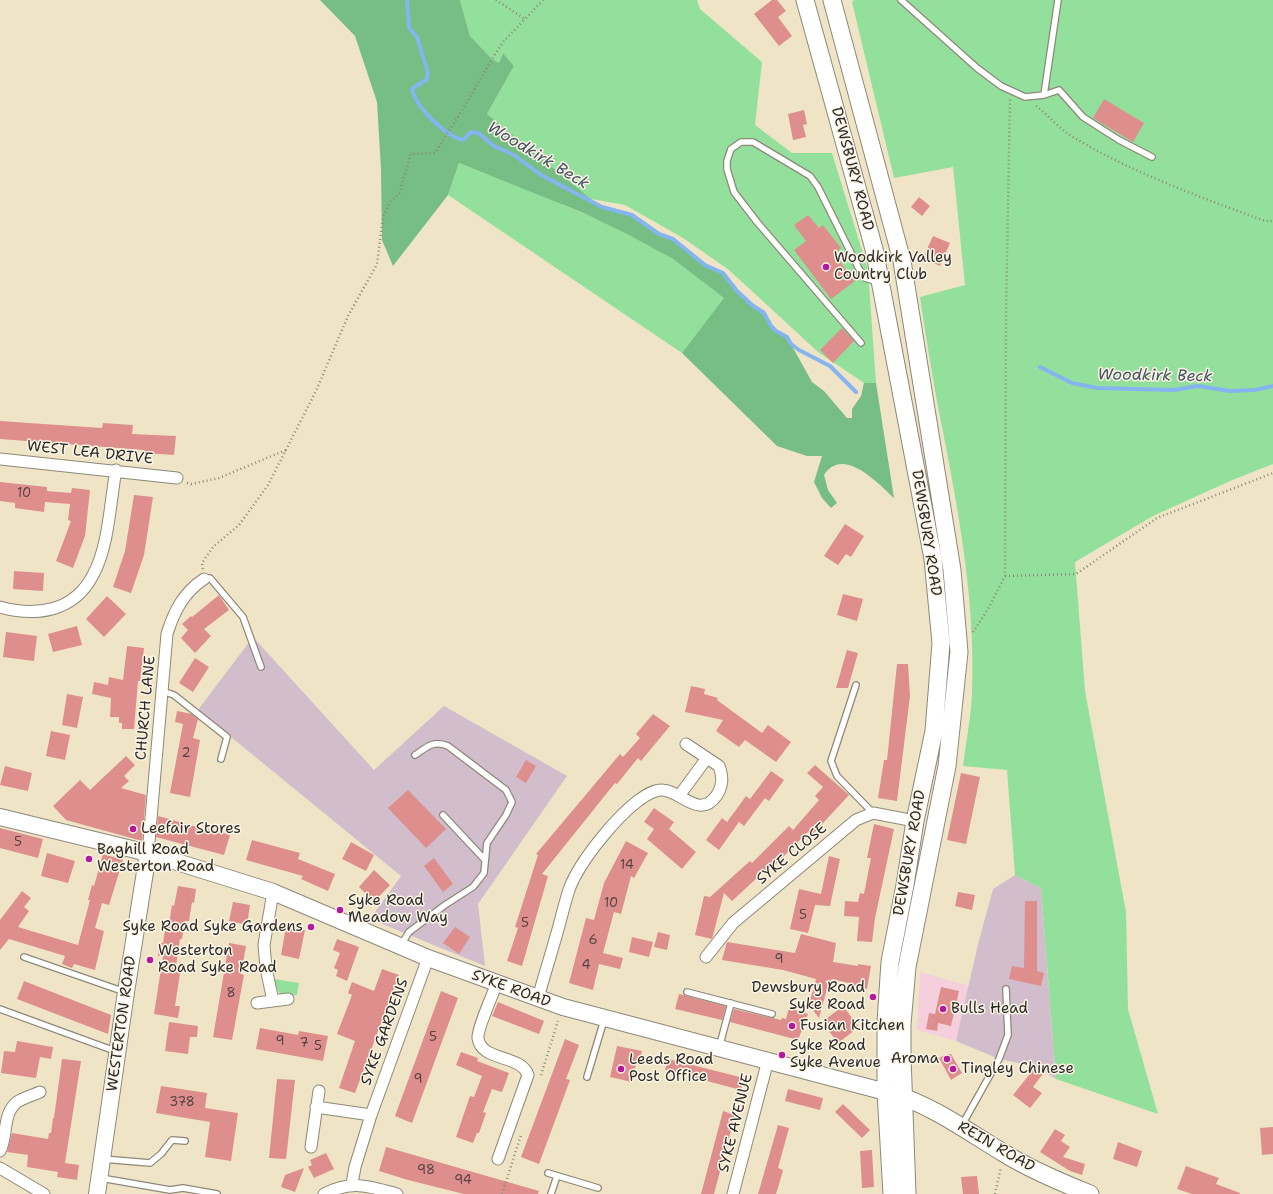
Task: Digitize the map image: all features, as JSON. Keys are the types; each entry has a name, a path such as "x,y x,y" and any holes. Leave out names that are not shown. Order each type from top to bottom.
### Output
{"main road":[{"name":"DEWSBURY ROAD","path":"805,0 874,249 933,559 941,643 934,731 915,821 905,885 890,962 886,1022 886,1092 892,1194"},
{"name":"DEWSBURY ROAD","path":"832,0 902,261 952,570 959,652 947,766 907,967 902,1024 907,1194"},
{"name":"REIN ROAD","path":"886,1092 903,1097 960,1127 1003,1153 1061,1183 1090,1194"}],"street":[{"name":"WEST LEA DRIVE","path":"0,459 116,470 178,478"},
{"path":"0,607 25,612 44,612 64,605 81,592 93,576 101,555 116,470"},
{"name":"CHURCH LANE","path":"148,853 167,634 173,614 182,599 204,578"},
{"path":"538,998 570,887 600,838 637,801 650,793 661,790 679,796 692,805 701,805 715,798 721,787 722,774 719,766 686,744"},
{"path":"679,796 707,758"},
{"path":"873,813 915,821"},
{"name":"SYKE CLOSE","path":"706,957 733,923 856,820 873,813"},
{"name":"SYKE ROAD","path":"0,817 148,853 273,892 400,947 563,1007 886,1092"},
{"name":"WESTERTON ROAD","path":"97,1194 117,1052 148,853"},
{"path":"273,892 264,945 266,968 273,1001"},
{"name":"SYKE GARDENS","path":"352,1184 355,1167 371,1115 428,958"},
{"path":"497,983 480,1029 478,1037 479,1042 484,1049 491,1053 523,1066 528,1075 498,1159"},
{"path":"257,1003 288,999"},
{"name":"SYKE AVENUE","path":"734,1194 768,1060"},
{"path":"311,1147 319,1091"},
{"path":"0,1151 4,1143 9,1112 17,1102 40,1092"},
{"path":"316,1107 371,1115"},
{"path":"0,1182 3,1170 44,1194"},
{"path":"324,1194 352,1184 371,1186 397,1194"}],"lane":[{"path":"901,0 977,68 1001,86 1025,97 1044,95 1059,90 1083,117 1119,140 1152,157"},
{"path":"1044,95 1058,0"},
{"path":"861,343 757,222 734,192 727,161 731,148 741,142 753,142 810,176 818,187 865,278 880,282"},
{"path":"204,578 210,578 215,582 224,597 243,618 261,667"},
{"path":"856,685 831,761 837,776 873,813"},
{"path":"162,691 174,695 227,737 222,759"},
{"path":"400,947 409,932 445,905 473,887 484,873 487,843 506,815 512,802 506,790 448,746 439,743 429,746 415,755"},
{"path":"443,815 485,860"},
{"path":"24,956 126,992"},
{"path":"960,1127 999,1059 1008,1036 1006,989"},
{"path":"687,992 772,1014"},
{"path":"719,1048 730,1003"},
{"path":"0,1009 117,1052"},
{"path":"587,1077 605,1018"},
{"path":"102,1159 144,1164 150,1163 161,1154 172,1140 185,1141"},
{"path":"548,1173 598,1188"},
{"path":"551,1194 557,1176"},
{"path":"100,1178 173,1192 183,1188 217,1194"}],"path":[{"path":"496,0 525,19"},
{"path":"204,578 202,563 213,547 239,525 264,491 316,391 348,316 377,264 383,217 390,202 399,194 411,154 435,153 503,42 543,0"},
{"path":"959,652 988,609 1005,576 1006,321 1010,90"},
{"path":"1025,97 1067,133 1128,167 1200,197 1265,221 1273,221"},
{"path":"178,478 191,484 219,478 286,450"},
{"path":"1005,576 1076,574 1157,518 1273,473"},
{"path":"995,1194 1003,1153"}],"shaded area":[{"path":"253,637 374,770 444,706 567,776 478,904 485,966 370,919 401,876 198,710"},
{"path":"1015,875 1041,888 1056,1079 1033,1066 999,1059 956,1041 978,944 993,889"},
{"path":"920,972 970,986 956,1041 917,1030"}],"green space":[{"path":"320,0 460,0 470,36 492,59 499,63 503,53 514,66 487,114 602,207 632,215 659,234 673,239 705,265 723,273 737,291 752,305 764,313 771,326 776,331 787,337 812,382 824,391 847,418 852,418 852,409 861,396 864,383 876,383 894,498 879,484 860,470 851,465 841,464 832,467 824,475 828,490 837,503 831,508 822,498 814,482 822,456 807,456 777,446 682,353 724,298 673,259 627,234 581,212 459,163 448,195 393,266 382,240 381,169 377,102 355,36"},
{"path":"460,0 697,0 700,9 762,62 755,125 792,153 832,153 868,270 876,383 864,383 818,352 729,270 683,238 625,205 591,199 487,114 514,66 503,53 499,63 492,59 470,36"},
{"path":"854,0 1273,0 1273,464 1230,481 1153,516 1075,562 1085,691 1126,912 1128,1009 1158,1114 1056,1079 1041,888 1015,875 1007,770 963,766 970,720 972,693 971,618 963,543 920,297 965,285 953,167 894,178 852,2"},
{"path":"459,163 567,206 620,230 671,258 725,298 682,353 448,195"},
{"path":"274,979 299,983 297,995 283,995 278,992"}],"building":[{"path":"772,0 777,0 786,11 778,17 792,36 779,46 754,14"},
{"path":"1104,99 1144,123 1133,142 1093,118"},
{"path":"804,110 807,124 803,125 806,137 793,140 788,114"},
{"path":"919,197 930,206 922,216 911,207"},
{"name":"Woodkirk Valley Country Club","path":"808,215 819,228 823,225 841,248 834,254 855,281 831,299 794,250 806,241 794,225"},
{"path":"933,236 950,243 940,266 923,258"},
{"path":"842,328 854,341 833,363 820,350"},
{"path":"0,421 102,428 103,423 133,425 132,434 176,436 174,455 144,453 144,450 0,439"},
{"path":"0,482 47,487 47,491 71,493 72,488 90,490 85,536 73,568 56,561 71,521 68,520 70,504 45,502 44,512 15,508 15,503 0,501"},
{"path":"134,495 153,497 144,555 131,593 113,587 125,551"},
{"path":"845,524 864,536 851,557 846,554 838,565 824,556"},
{"path":"14,571 44,573 43,591 13,589"},
{"path":"843,594 863,599 857,621 837,615"},
{"path":"219,595 229,610 204,629 211,636 195,653 181,638 188,630 182,624"},
{"path":"107,596 126,614 104,637 86,619"},
{"path":"77,626 82,645 53,652 48,634"},
{"path":"6,632 37,636 34,661 3,657"},
{"path":"127,646 144,648 140,681 138,681 134,729 122,729 122,723 119,723 119,717 110,717 111,698 92,694 94,682 108,685 109,677 123,680"},
{"path":"847,650 858,653 848,688 836,688"},
{"path":"195,658 209,667 193,692 179,683"},
{"path":"897,664 908,664 910,696 897,801 878,798 884,760 887,760"},
{"path":"691,686 705,689 704,694 718,698 717,700 762,733 768,725 791,742 776,762 745,740 739,747 716,731 723,720 685,712"},
{"path":"67,694 83,697 77,728 62,725"},
{"path":"177,711 192,714 198,719 193,738 200,740 190,797 170,793 183,724 175,722"},
{"path":"653,714 670,726 641,761 638,758 617,784 615,783 542,874 548,876 522,966 507,961 518,928 515,927 538,855 536,854 620,754 623,757 640,738 636,734"},
{"path":"51,731 70,735 65,760 46,756"},
{"path":"126,756 135,765 124,776 129,781 121,788 146,795 142,841 66,820 53,806 80,780 90,790"},
{"path":"526,760 536,766 526,783 516,777"},
{"path":"815,765 849,795 812,835 808,832 772,868 770,866 732,901 724,893 712,939 695,935 704,896 710,897 750,861 752,863 789,826 793,830 819,800 815,796 823,787 807,773"},
{"path":"5,766 32,773 28,791 0,785"},
{"path":"771,771 784,780 769,801 765,798 744,826 739,822 719,850 706,840 722,818 727,822 746,796 750,799"},
{"path":"961,773 980,777 966,844 947,840"},
{"path":"408,790 446,829 426,848 388,808"},
{"path":"654,808 674,822 669,829 696,852 682,869 647,839 654,829 644,822"},
{"path":"158,816 208,830 209,828 230,835 224,855 156,837"},
{"path":"874,824 894,829 875,918 872,942 857,941 859,917 844,916 845,901 858,902 860,893 864,894 871,858 867,858"},
{"path":"0,828 43,839 38,858 0,848"},
{"path":"252,840 300,853 298,859 335,874 328,891 301,879 303,876 246,860"},
{"path":"626,841 648,853 634,878 631,876 621,914 614,912 603,953 623,958 620,969 599,964 593,990 569,983 586,918 594,920 604,883"},
{"path":"351,842 374,855 366,871 342,859"},
{"path":"47,853 75,861 68,883 41,876"},
{"path":"103,854 123,860 109,905 102,903 95,928 104,931 95,970 74,964 72,968 62,964 65,956 9,939 0,950 0,920 22,891 31,898 24,907 29,911 18,927 78,945 90,900 88,900 92,885 94,886"},
{"path":"829,856 840,859 830,906 815,905 808,933 790,929 799,889 821,894"},
{"path":"434,858 453,884 443,892 424,866"},
{"path":"374,870 390,885 374,902 359,887"},
{"path":"178,886 196,889 189,921 185,921 182,939 180,939 176,966 181,967 175,1006 180,1006 178,1018 154,1014 163,956 158,956 160,943 163,943 166,924 169,924 172,905 174,906"},
{"path":"958,892 975,895 972,910 955,906"},
{"path":"1025,901 1037,901 1037,971 1044,973 1041,986 1009,979 1012,966 1024,968"},
{"path":"233,902 250,905 247,925 229,921"},
{"path":"286,927 305,930 299,959 281,955"},
{"path":"455,927 470,937 459,954 443,943"},
{"path":"658,932 670,935 667,950 654,947"},
{"path":"801,934 836,943 833,962 858,966 858,964 871,966 867,989 852,987 853,984 831,979 831,982 825,981 828,985 819,1018 809,1005 816,979 783,970 722,960 727,942 795,953"},
{"path":"632,937 653,942 649,957 629,952"},
{"path":"337,939 359,947 347,981 336,976 338,970 334,968 340,953 333,950"},
{"path":"229,943 246,946 241,974 244,975 232,1040 213,1037"},
{"path":"382,969 399,975 355,1093 339,1088 355,1041 337,1034 352,995 348,993 352,982 374,991"},
{"path":"24,981 111,1015 108,1034 17,999"},
{"path":"941,987 959,991 951,1026 938,1023 937,1031 926,1029 929,1013 935,1014"},
{"path":"441,991 458,998 412,1123 395,1116"},
{"path":"679,994 726,1006 722,1020 675,1009"},
{"path":"498,1002 544,1021 539,1034 492,1016"},
{"path":"843,1006 859,1027 838,1043 822,1022"},
{"path":"789,1008 808,1014 798,1040 730,1022 734,1009 781,1020 782,1018 786,1019"},
{"path":"169,1022 198,1026 197,1037 190,1037 188,1054 165,1051"},
{"path":"260,1028 298,1035 299,1031 328,1036 323,1061 256,1049"},
{"path":"565,1039 579,1045 566,1079 570,1080 539,1164 521,1157"},
{"path":"17,1041 53,1047 51,1059 40,1057 36,1078 1,1073 4,1051 15,1052"},
{"path":"617,1046 642,1051 639,1065 636,1064 632,1082 610,1077"},
{"path":"461,1052 478,1058 477,1061 509,1073 502,1092 492,1089 483,1112 486,1113 479,1133 477,1133 473,1143 456,1137 470,1096 474,1097 482,1076 456,1065"},
{"name":"Tingley Chinese","path":"947,1054 951,1054 962,1073 951,1080 939,1058"},
{"path":"62,1059 81,1061 65,1163 79,1165 77,1180 57,1177 58,1172 27,1167 28,1155 7,1152 12,1133 48,1139 49,1133 51,1133 54,1118"},
{"path":"668,1059 744,1078 741,1090 665,1070"},
{"path":"1040,1061 1048,1067 1033,1087 1042,1093 1030,1108 1013,1095"},
{"path":"277,1079 295,1080 286,1159 269,1158"},
{"path":"161,1086 207,1093 205,1108 238,1113 231,1161 205,1157 210,1122 156,1113"},
{"path":"788,1089 823,1098 820,1110 785,1101"},
{"path":"843,1104 870,1130 862,1138 835,1112"},
{"path":"723,1111 735,1115 714,1194 701,1194"},
{"path":"778,1125 789,1128 778,1168 783,1170 780,1181 776,1194 758,1194"},
{"path":"1273,1127 1273,1154 1262,1155 1260,1128"},
{"path":"1055,1129 1065,1135 1061,1141 1070,1147 1063,1157 1085,1164 1082,1175 1070,1171 1040,1152"},
{"path":"1118,1142 1142,1151 1137,1167 1113,1159"},
{"path":"386,1147 539,1191 538,1194 464,1194 408,1180 379,1171"},
{"path":"872,1150 874,1187 862,1188 860,1151"},
{"path":"326,1153 334,1169 314,1178 308,1167 312,1165 310,1160"},
{"path":"1186,1166 1219,1178 1216,1184 1240,1194 1192,1194 1177,1189"},
{"path":"304,1168 295,1192 281,1187 285,1175"},
{"path":"977,1176 979,1194 963,1194 961,1177"}],"waterway":[{"name":"Woodkirk Beck","path":"407,0 409,28 417,37 428,73 427,79 412,89 419,104 440,127 448,133 463,140 471,132 478,133 494,146 514,155 541,175 602,207 632,215 659,234 673,239 705,265 723,273 737,291 752,305 764,313 771,326 776,331 787,337 791,344 799,350 830,366 856,392"},
{"name":"Woodkirk Beck","path":"1040,367 1072,383 1097,388 1174,390 1198,386 1230,391 1255,390 1273,386"}],"place":[{"name":"Woodkirk Valley Country Club","path":"826,267"},
{"name":"Leefair Stores","path":"133,829"},
{"name":"Baghill Road Westerton Road","path":"89,859"},
{"name":"Syke Road Meadow Way","path":"340,910"},
{"name":"Syke Road Syke Gardens","path":"311,927"},
{"name":"Westerton Road Syke Road","path":"150,960"},
{"name":"Dewsbury Road Syke Road","path":"873,997"},
{"name":"Bulls Head","path":"943,1009"},
{"name":"Fusian Kitchen","path":"792,1026"},
{"name":"Syke Road Syke Avenue","path":"782,1055"},
{"name":"Aroma","path":"947,1059"},
{"name":"Leeds Road Post Office","path":"621,1069"},
{"name":"Tingley Chinese","path":"953,1069"}]}
